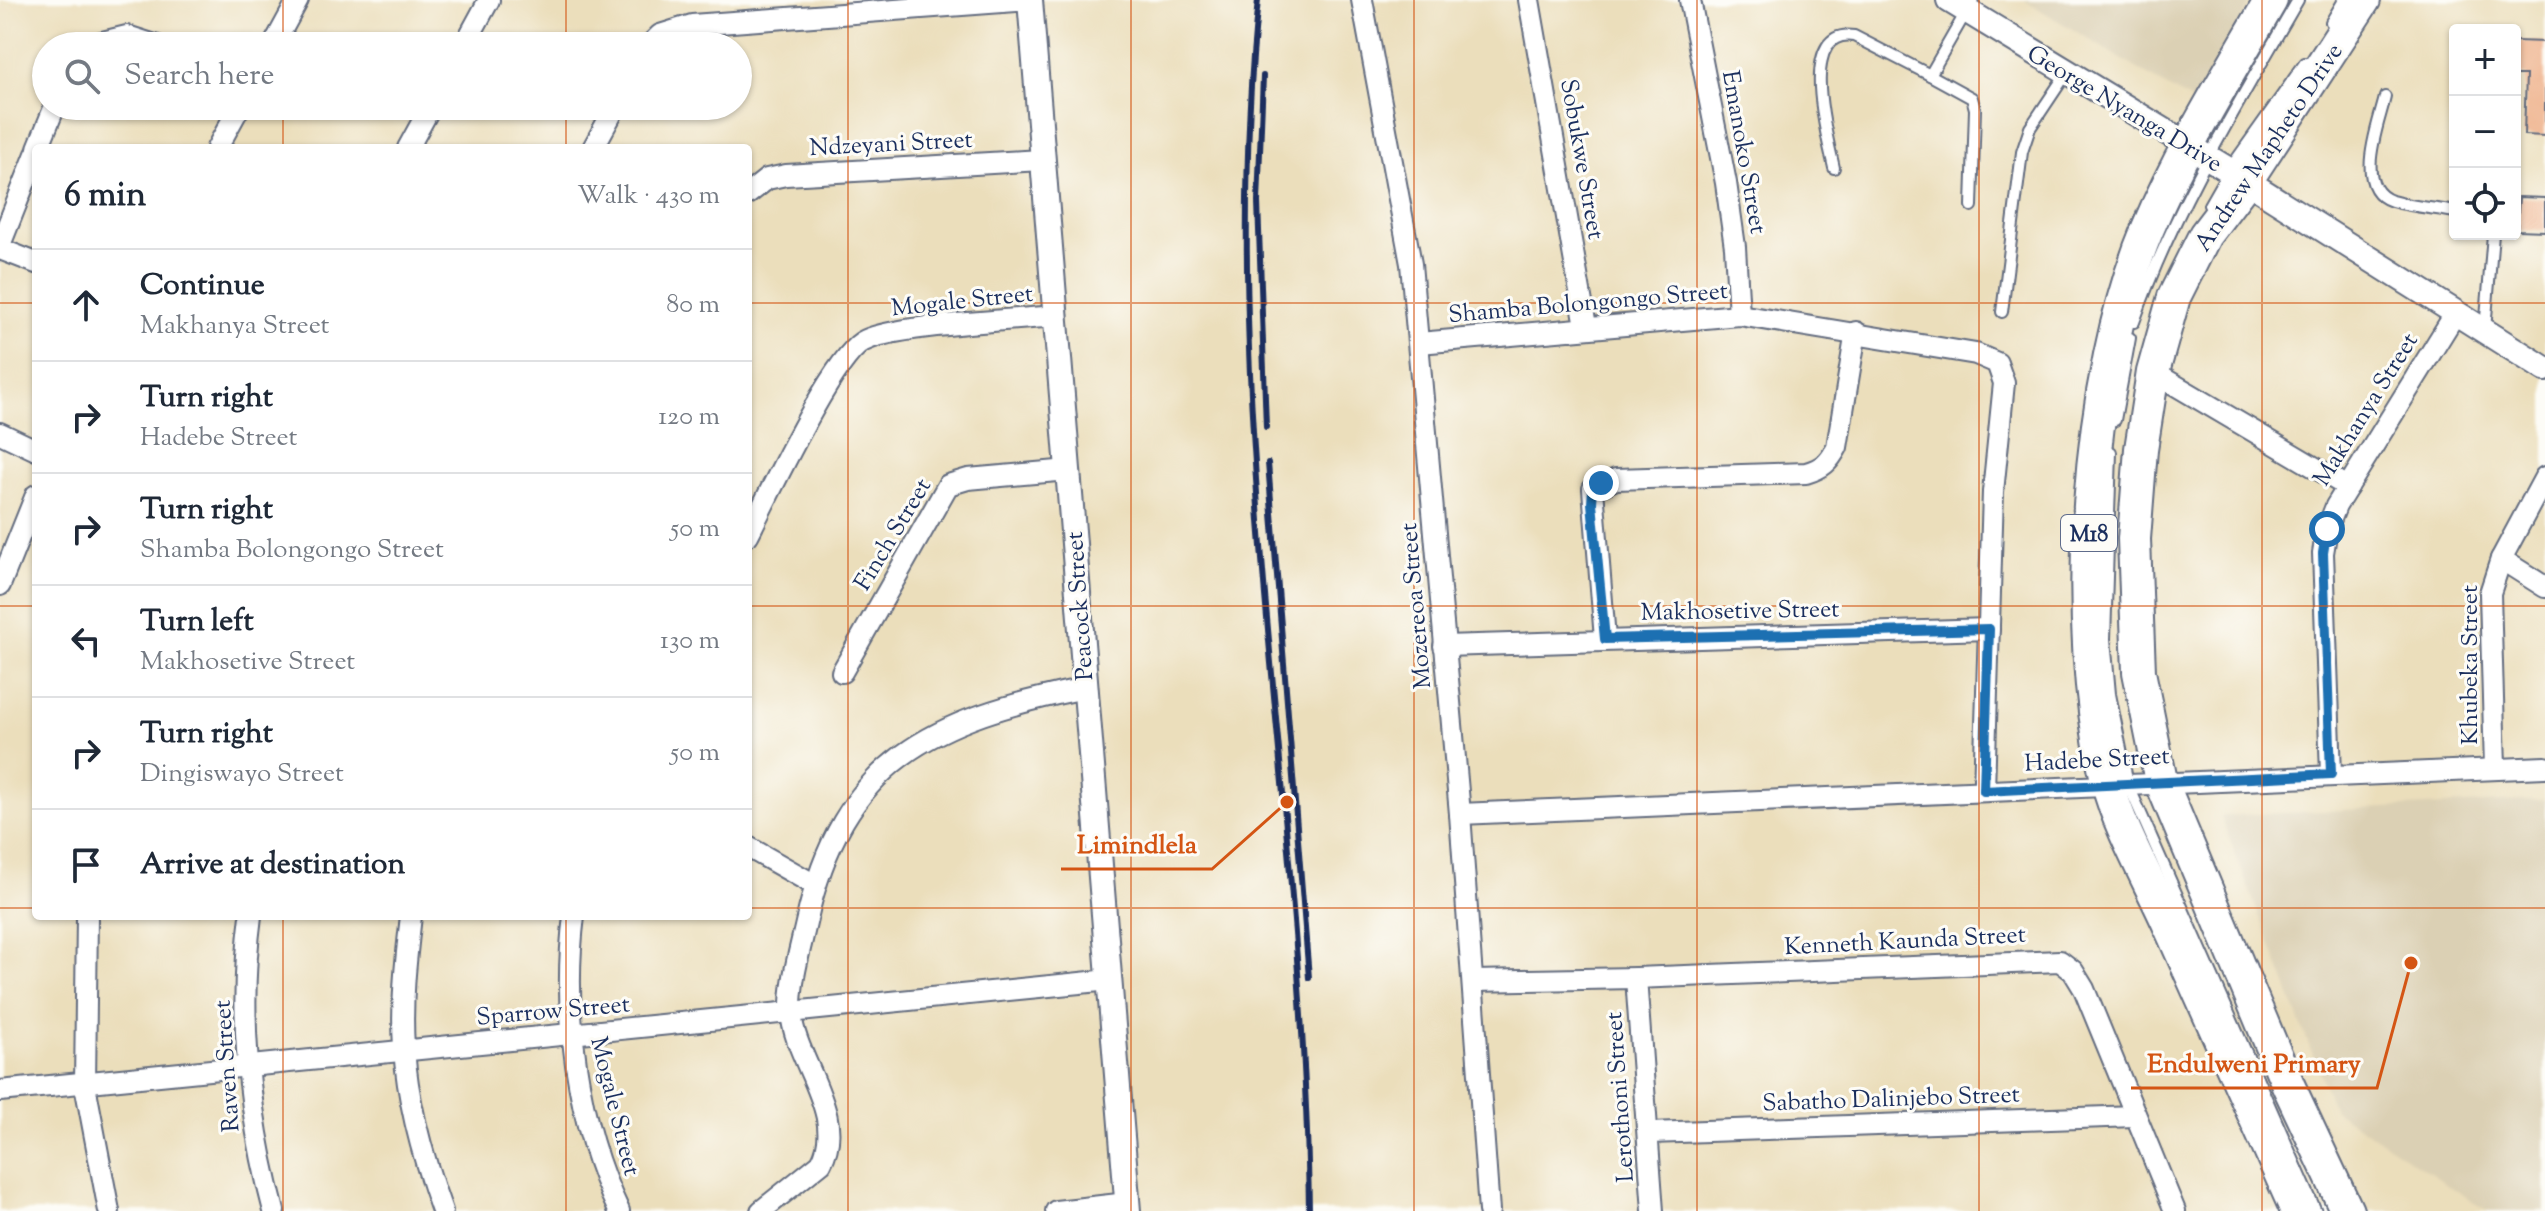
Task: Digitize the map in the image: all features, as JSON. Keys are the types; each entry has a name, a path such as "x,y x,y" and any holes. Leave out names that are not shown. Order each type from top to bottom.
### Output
{"main road":[{"name":"Andrew Mapheto Drive","path":"2271,0 2197,152 2147,230 2129,282 2115,331 2093,459 2089,620 2094,691 2347,1211"},
{"name":"Andrew Mapheto Drive","path":"2297,1211 2140,783 2134,539 2150,360 2174,297 2238,176 2364,0"}],"street":[{"path":"281,32 298,0"},
{"path":"472,32 489,0"},
{"path":"670,32 692,25 1030,0"},
{"name":"Peacock Street","path":"1030,0 1128,1207"},
{"name":"Mozereoa Street","path":"1362,0 1407,233 1419,343 1474,981 1489,1211"},
{"name":"Sobukwe Street","path":"1529,0 1586,326"},
{"name":"Emanoko Street","path":"1690,0 1726,183 1735,247 1739,315"},
{"name":"George Nyanga Drive","path":"1963,4 2066,74 2238,176 2545,369"},
{"path":"40,144 49,120"},
{"path":"219,144 232,120"},
{"path":"410,144 423,120"},
{"path":"595,144 608,120"},
{"name":"Ndzeyani Street","path":"752,191 767,179 786,175 1042,160"},
{"path":"32,164 0,247 32,261"},
{"name":"Makhanya Street","path":"2331,774 2323,553 2327,529 2348,487 2455,314"},
{"name":"Shamba Bolongongo Street","path":"1419,343 1739,315 1976,354 1997,363 2002,372 1993,492 1984,791"},
{"name":"Mogale Street","path":"752,528 836,372 863,341 897,332 1055,316"},
{"path":"1605,639 1593,489 1616,479 1806,473 1819,469 1829,462 1837,447 1856,332"},
{"path":"2150,360 2348,487"},
{"path":"0,433 32,448"},
{"name":"Finch Street","path":"842,672 948,485 968,479 1069,470"},
{"name":"Khubeka Street","path":"2495,768 2490,593 2501,559 2545,477"},
{"path":"0,585 32,505"},
{"path":"2501,559 2545,587"},
{"name":"Makhosetive Street","path":"1444,646 1989,629"},
{"path":"761,1211 821,1163 827,1152 825,1113 791,1013 815,885 848,812 885,769 910,748 965,719 1001,707 1085,688"},
{"name":"Hadebe Street","path":"1460,814 2545,767"},
{"path":"752,849 815,885"},
{"path":"87,920 85,1085 109,1211"},
{"name":"Raven Street","path":"251,920 246,986 248,1066 259,1153 274,1211"},
{"path":"411,920 403,999 404,1049 415,1112 442,1211"},
{"name":"Mogale Street","path":"574,920 571,1035 594,1146 619,1211"},
{"name":"Kenneth Kaunda Street","path":"1474,981 1636,978 2060,961 2073,971 2084,989 2175,1211"},
{"name":"Lerothoni Street","path":"1636,978 1650,1133 1653,1211"},
{"name":"Sparrow Street","path":"0,1091 85,1085 404,1049 1110,980"},
{"name":"Sabatho Dalinjebo Street","path":"1650,1133 2135,1116"},
{"path":"1056,1211 1128,1207"}],"lane":[{"path":"2114,427 2133,325 2197,152 2298,0"},
{"path":"2322,38 2344,0"},
{"path":"1930,75 1963,4"},
{"path":"1834,168 1818,78 1827,47 1843,34 1854,36 1972,98 1975,109 1972,206"},
{"path":"2155,319 2190,241 2238,176 2313,50"},
{"path":"2002,312 2022,152 2030,128 2066,74"},
{"path":"2385,97 2370,169 2381,195 2391,200 2449,211"},
{"path":"2485,332 2493,240"},
{"path":"2122,562 2128,457 2150,360"},
{"path":"2111,442 2105,639 2110,694 2140,783 2316,1211"},
{"path":"2259,1048 2315,1177"}],"shaded area":[{"path":"2024,0 2251,0 2199,106"},
{"path":"2545,800 2545,1211 2488,1211 2334,1110 2221,816"}],"building":[{"path":"2521,41 2545,42 2545,136 2524,135 2526,75 2521,75"},
{"path":"2521,197 2545,198 2545,231 2521,230"}],"railway":[{"path":"1258,0 1248,151 1248,303 1254,454 1293,908 1304,1060 1309,1211"},
{"path":"1263,76 1258,202 1266,427"},
{"path":"1268,463 1309,978"}],"place":[{"name":"Limindlela","path":"1287,802"},
{"name":"Endulweni Primary","path":"2411,963"}],"route":[{"path":"1601,483 1593,489 1592,503 1605,639 1989,629 1984,791 2331,774 2323,553 2327,529"}]}
